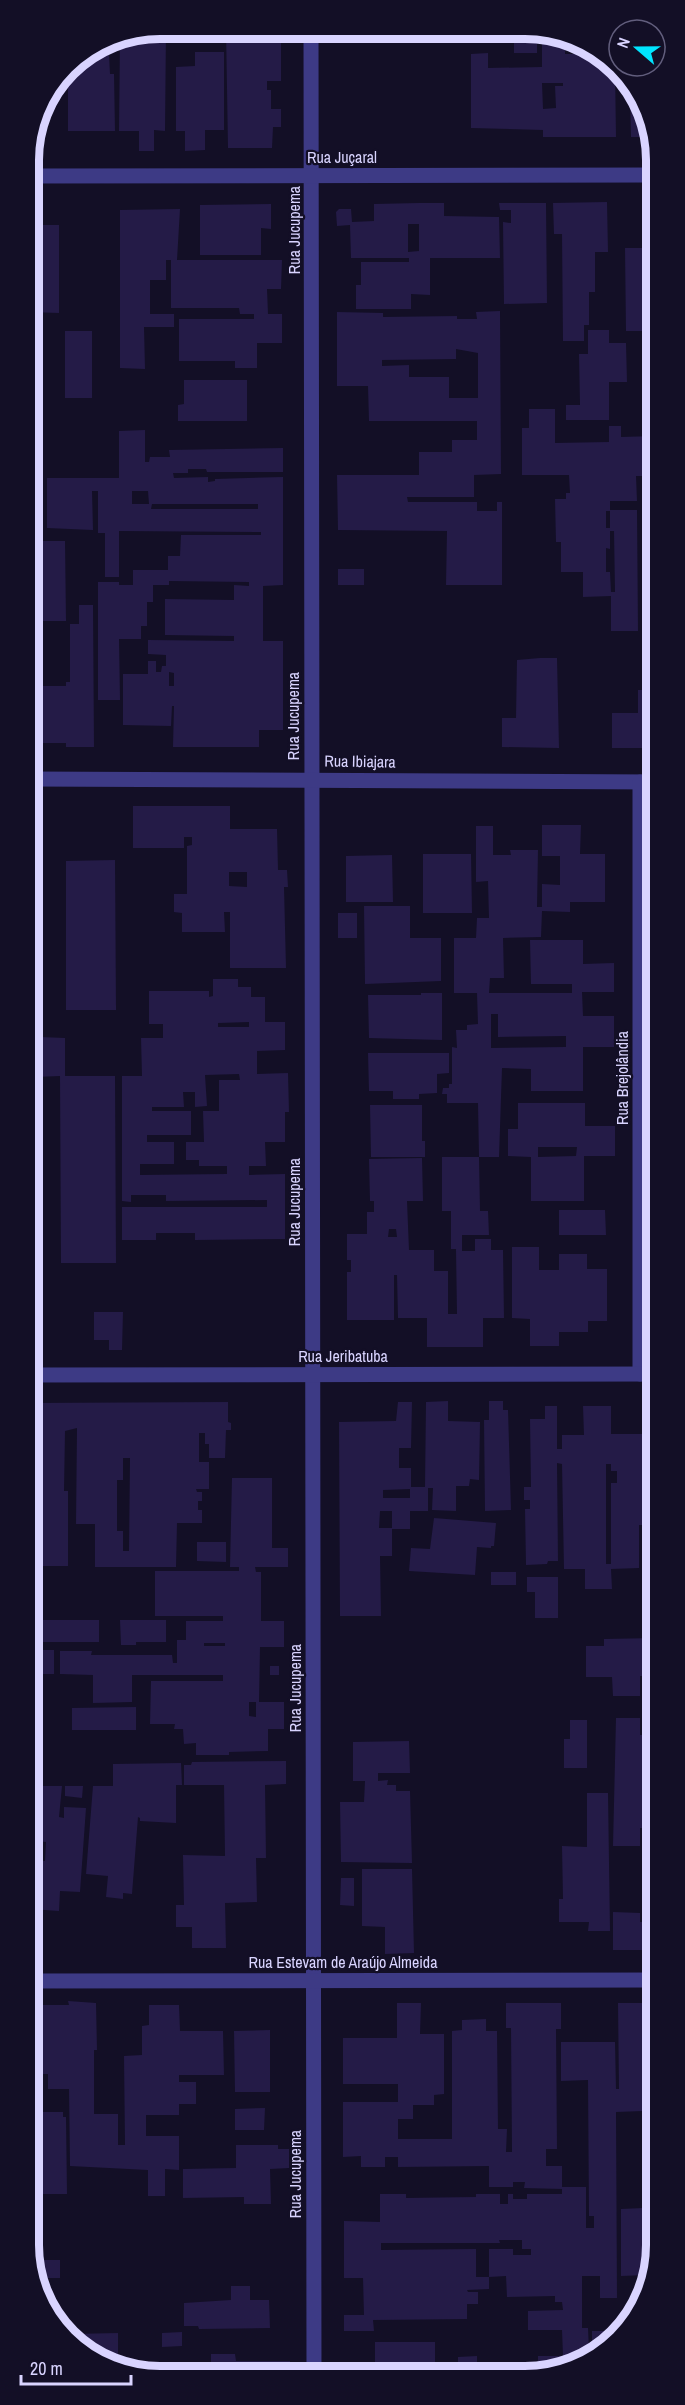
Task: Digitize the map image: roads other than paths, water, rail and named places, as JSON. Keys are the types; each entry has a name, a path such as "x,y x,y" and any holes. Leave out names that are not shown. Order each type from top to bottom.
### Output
{"street":[{"name":"Rua Jucupema","path":"311,39 314,2366"},
{"name":"Rua Juçaral","path":"39,176 646,175"},
{"name":"Rua Ibiajara","path":"39,779 646,782"},
{"name":"Rua Brejolândia","path":"639,782 640,1374"},
{"name":"Rua Jeribatuba","path":"39,1375 646,1374"},
{"name":"Rua Estevam de Araújo Almeida","path":"39,1981 646,1980"}]}
